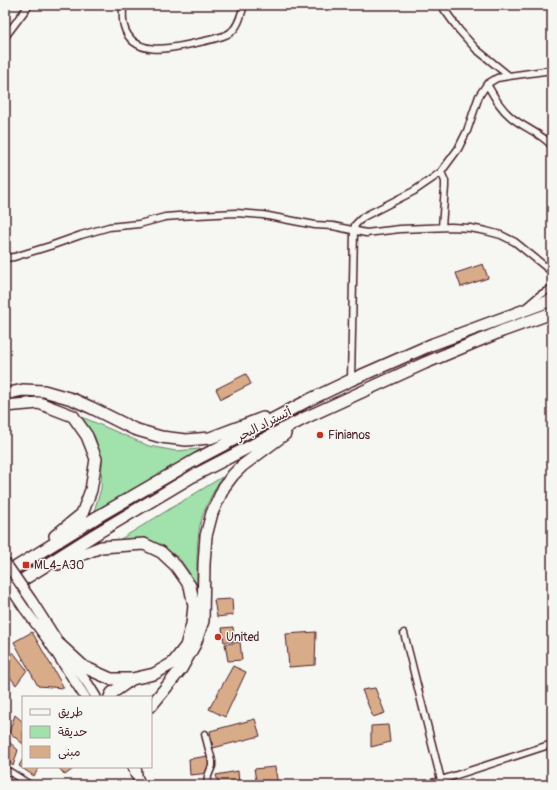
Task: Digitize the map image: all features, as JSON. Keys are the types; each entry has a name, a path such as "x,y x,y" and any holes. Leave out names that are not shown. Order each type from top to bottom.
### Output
{"highway":[{"name":"أتستراد البحر","path":"5,574 96,517 197,459 309,400 433,344 552,300"},
{"name":"أتستراد البحر","path":"5,591 94,535 193,476 307,417 425,363 502,331 552,313"},
{"path":"5,394 23,390 44,391 92,408 134,429 161,437 186,440 210,438 309,400"},
{"path":"5,406 39,403 73,416 87,436 96,459 91,490 82,514 32,557"},
{"path":"152,705 181,669 195,644 203,621 206,536 212,513 224,488 233,475 242,466 307,417"},
{"path":"35,572 101,547 144,544 161,552 176,566 190,586 194,606 192,624 186,646 173,663 154,674 132,679 111,679 84,667 60,645"},
{"path":"110,696 112,693 132,679"}],"main road":[{"path":"5,562 95,696"},
{"path":"5,580 47,639 84,696"},
{"path":"135,769 141,785"}],"street":[{"path":"5,37 29,5"},
{"path":"123,5 123,23 127,34 137,44 154,49 184,46 230,34 238,25 244,5"},
{"path":"441,5 449,18 471,44 509,76"},
{"path":"352,380 355,225 363,217 414,191 441,172 458,149 467,131 479,96 487,84 497,78 552,70"},
{"path":"487,84 501,107 511,118 542,136 552,146"},
{"path":"441,172 445,181 442,227"},
{"path":"5,258 14,257 109,227 139,224 165,217 183,215 248,213 272,216 315,225 333,226 366,233 400,228 442,227 470,228 486,231 501,235 519,244 552,272"},
{"path":"523,310 540,295 552,288"},
{"path":"404,633 441,780"},
{"path":"205,734 212,761 207,785"},
{"path":"426,785 552,744"},
{"path":"5,771 10,772 30,785"}],"green space":[{"path":"82,417 149,446 176,451 210,448 94,511 101,489 102,462 95,437"},
{"path":"222,477 206,506 200,525 197,549 197,590 189,572 179,558 159,545 140,539 119,540"}],"building":[{"path":"483,264 488,278 461,287 456,273"},
{"path":"246,374 251,384 221,399 216,389"},
{"path":"232,599 233,615 217,617 214,600"},
{"path":"233,627 234,641 224,642 222,628"},
{"path":"32,632 64,688 38,686 14,642"},
{"path":"316,632 315,665 289,667 286,634"},
{"path":"240,642 242,660 228,661 225,644"},
{"path":"13,652 27,670 16,685 5,670 5,660"},
{"path":"233,666 246,672 225,717 209,709"},
{"path":"375,688 385,713 373,717 362,690"},
{"path":"15,715 22,721 22,743 9,732"},
{"path":"255,719 260,736 213,748 210,731"},
{"path":"388,725 390,742 371,747 371,726"},
{"path":"8,741 18,750 13,766 5,758 5,750"},
{"path":"208,756 210,773 190,775 189,759"},
{"path":"22,761 22,768 19,766"},
{"path":"275,767 278,785 257,785 254,769"},
{"path":"22,768 39,768 34,776"},
{"path":"59,768 72,768 73,769 65,775"},
{"path":"238,771 239,785 219,785 216,775"},
{"path":"12,780 17,785 5,785 5,782"}],"place":[{"name":"Finianos","path":"320,435"},
{"name":"ML4-A30","path":"26,565"},
{"name":"United","path":"218,637"}]}
